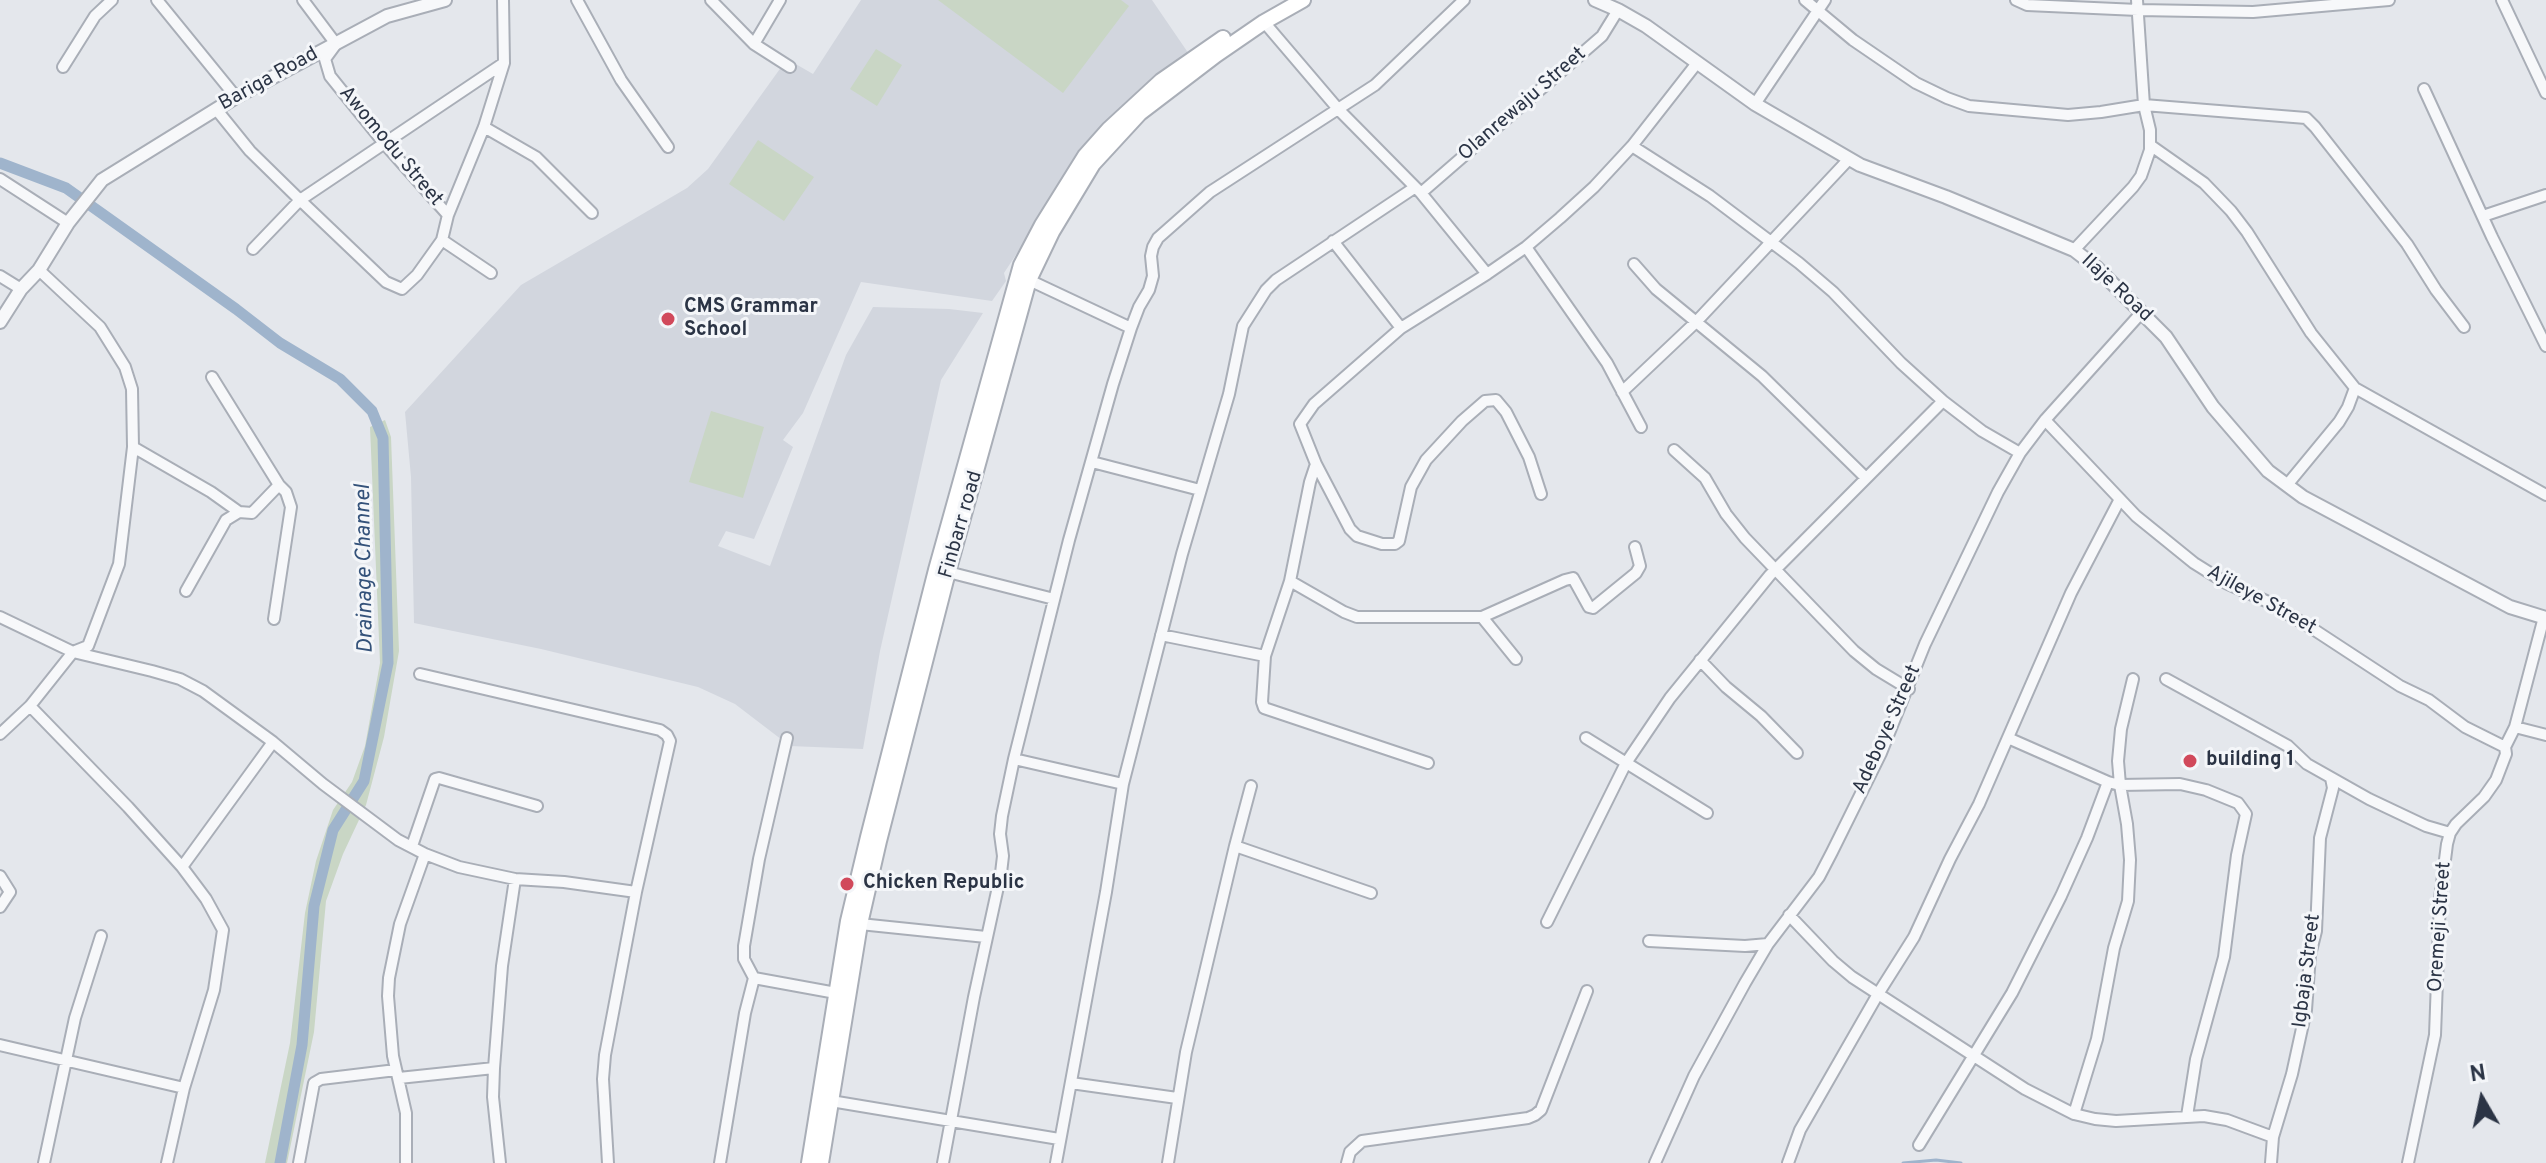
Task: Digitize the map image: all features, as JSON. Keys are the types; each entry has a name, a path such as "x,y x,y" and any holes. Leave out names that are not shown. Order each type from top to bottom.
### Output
{"main road":[{"name":"Finbarr road","path":"821,1163 874,839 936,570 1021,265 1076,169 1109,129 1161,81 1285,0"},
{"name":"Finbarr road","path":"809,1163 848,921 874,839 1029,280 1069,202 1093,164 1140,113 1264,22 1303,0"}],"street":[{"path":"63,67 95,16 112,0"},
{"path":"157,0 236,97"},
{"path":"303,0 336,44"},
{"path":"216,109 250,151 300,200 386,282 402,289 417,275 442,240 448,215 484,127 504,63 503,0"},
{"path":"577,0 621,80 668,147"},
{"path":"711,0 754,44 790,67"},
{"path":"754,44 780,0"},
{"path":"943,1163 1001,873 1003,856 1000,834 1014,759 1092,462 1131,328 1153,276 1151,256 1158,238 1210,192 1375,85 1464,0"},
{"name":"Ilaje Road","path":"1595,0 1646,26 1755,104 1849,159 2074,250 2096,267 2166,337 2213,407 2268,471 2303,497 2510,607 2545,617"},
{"path":"1805,0 1821,4 1853,40 1916,83 1969,106 2068,115 2144,105 2306,118 2407,244 2464,327"},
{"path":"2016,0 2027,5 2138,5 2253,12 2389,0"},
{"path":"2502,0 2543,79 2546,93"},
{"name":"Bariga Road","path":"0,322 21,289 39,270 70,219 102,180 236,97 387,16 439,1"},
{"path":"1755,104 1821,4"},
{"path":"2074,250 2133,187 2146,165 2150,130 2144,105 2138,5"},
{"name":"Olanrewaju Street","path":"1056,1163 1123,784 1200,490 1229,394 1243,326 1255,305 1276,280 1333,241 1418,190 1602,36 1618,10"},
{"path":"1264,22 1339,110 1418,190 1487,274"},
{"name":"Awomodu Street","path":"336,44 325,59 330,76 448,215"},
{"path":"253,249 300,200 504,63"},
{"path":"1541,494 1529,457 1506,412 1493,399 1485,401 1435,449 1417,472 1399,541 1382,544 1357,536 1350,529 1316,464 1300,424 1331,388 1401,328 1526,247 1594,187 1632,146 1697,63"},
{"path":"2424,89 2546,346"},
{"path":"484,127 536,157 592,213"},
{"path":"2150,145 2204,183 2231,211 2311,333 2355,388 2546,495"},
{"path":"1632,146 1710,196 1772,242 1833,292 1901,363 1943,401 1982,431 2020,453"},
{"path":"1622,392 1696,322 1849,159"},
{"path":"0,179 70,219"},
{"path":"2483,216 2546,195"},
{"path":"442,240 491,273"},
{"path":"1333,241 1401,328"},
{"path":"1526,247 1607,363 1641,427"},
{"path":"1634,264 1656,289 1762,376 1866,478"},
{"path":"0,734 30,706 73,652 88,646 119,564 133,447 132,389 125,367 100,327 39,270"},
{"path":"0,276 21,289"},
{"path":"1029,280 1131,328"},
{"name":"Adeboye Street","path":"1655,1163 1694,1076 1768,944 1819,877 1881,753 1925,644 2020,453 2045,420 2142,312"},
{"path":"212,377 286,492 291,507 274,619"},
{"path":"2287,485 2339,422 2355,388"},
{"path":"1547,922 1626,763 1670,698 1777,569 1943,401"},
{"name":"Ajileye Street","path":"2045,420 2136,516 2194,563 2226,583 2266,601 2400,686 2429,700 2465,727 2505,747"},
{"path":"133,447 211,492 239,512 252,513 279,485"},
{"path":"1674,450 1705,478 1726,514 1745,538 1854,651 1909,689"},
{"path":"1092,462 1200,490"},
{"path":"1316,464 1290,581 1265,656 1264,708 1428,763"},
{"path":"1788,1163 1800,1130 1914,937 1979,804 2071,593 2120,499"},
{"path":"186,591 219,530 226,520 239,512"},
{"path":"1290,581 1357,617 1482,617 1573,578 1589,607 1598,606 1636,573 1640,566 1635,547"},
{"path":"948,572 1054,599"},
{"path":"0,617 73,652 180,679 203,691 273,742 357,810 398,840 425,854 459,867 515,879 636,892"},
{"path":"1482,617 1516,659"},
{"name":"Oremeji Street","path":"2408,1163 2435,1035 2440,899 2450,833 2496,780 2506,754 2505,747 2515,727 2545,617"},
{"path":"1161,635 1265,656"},
{"path":"1700,660 1797,753"},
{"path":"420,674 660,730 670,741 636,892 605,1055 604,1124 608,1163"},
{"path":"1919,1145 2012,993 2114,784 2121,729 2133,679"},
{"path":"2166,679 2288,746 2307,764 2331,778 2398,813 2450,833"},
{"path":"30,706 182,867 206,899 223,930 214,990 184,1088 167,1163"},
{"path":"2515,727 2546,735"},
{"path":"787,738 759,859 744,946 747,968 754,978 836,993"},
{"path":"1586,738 1707,813"},
{"path":"2008,738 2114,784 2180,784 2238,803 2246,814 2237,855 2224,957 2196,1059 2187,1116"},
{"path":"182,867 273,742"},
{"path":"1014,759 1123,784"},
{"name":"Igbaja Street","path":"2271,1163 2273,1137 2292,1074 2306,1010 2310,955 2316,931 2320,838 2333,788 2331,778"},
{"path":"412,846 435,779 537,806"},
{"path":"2074,1114 2097,1039 2114,948 2128,901 2130,860 2127,824 2114,784"},
{"path":"1168,1163 1194,1012 1251,786"},
{"path":"1235,846 1371,893"},
{"path":"406,1163 406,1113 390,1017 389,978 400,924 425,854"},
{"path":"0,876 10,892 0,907"},
{"path":"500,1163 493,1097 494,1068 500,981 515,879"},
{"path":"1789,915 1852,977 2025,1089 2074,1114 2116,1121 2187,1116 2227,1120 2273,1137"},
{"path":"860,924 986,937"},
{"path":"44,1163 75,1018 101,936"},
{"path":"1649,941 1745,946 1768,944"},
{"path":"720,1163 745,1013 754,978"},
{"path":"1347,1163 1350,1152 1362,1141 1535,1115 1541,1110 1587,991"},
{"path":"0,1045 184,1088"},
{"path":"299,1163 314,1083 321,1079 494,1068"},
{"path":"1071,1083 1177,1098"},
{"path":"831,1101 1059,1139"}],"shaded area":[{"name":"CMS Grammar School","path":"861,0 1152,0 1191,57 1030,241 1021,247 1004,273 1006,281 992,301 861,282 803,413 783,440 793,447 754,539 726,531 718,546 770,566 846,355 873,307 983,313 941,380 880,651 863,749 790,746 735,704 698,687 541,649 414,623 411,477 405,412 521,285 687,188 708,169 787,59 813,74"}],"green space":[{"path":"938,0 1121,0 1129,6 1063,93"},
{"path":"876,49 902,65 877,106 850,89"},
{"path":"758,140 814,177 784,221 729,184"},
{"path":"711,411 764,427 743,498 689,482"},
{"path":"385,420 391,437 399,651 384,737 366,805 326,901 314,1032 287,1163 265,1163 290,1043 305,913 316,861 333,810 352,782 365,746 380,663 370,427"}],"waterway":[{"name":"Drainage Channel","path":"0,163 66,188 280,343 340,379 372,411 383,438 388,663 364,781 333,830 314,906 302,1045 280,1163"},
{"path":"1903,1163 1936,1160 1961,1163"}],"place":[{"name":"CMS Grammar School","path":"668,319"},
{"name":"building 1","path":"2190,761"},
{"name":"Chicken Republic","path":"847,884"}]}
